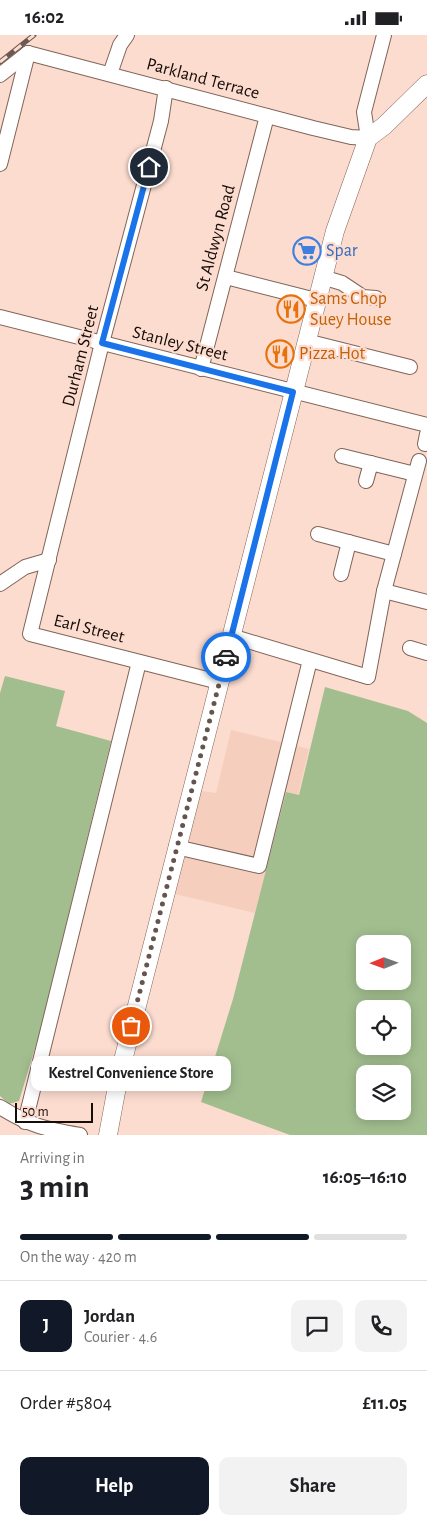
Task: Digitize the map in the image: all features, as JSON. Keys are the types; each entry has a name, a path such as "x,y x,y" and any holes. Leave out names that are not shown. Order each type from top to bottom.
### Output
{"main road":[{"path":"108,1135 118,1076 316,300 342,206 368,138 384,126 427,84"}],"street":[{"path":"110,73 120,45 127,35"},
{"path":"368,138 364,112 384,35"},
{"path":"0,75 28,53"},
{"path":"0,164 3,138 28,53"},
{"name":"Parkland Terrace","path":"28,53 110,73 267,116 351,137 368,138"},
{"name":"Durham Street","path":"30,634 102,343 161,121 166,88"},
{"name":"St Aldwyn Road","path":"201,369 267,116"},
{"path":"226,277 316,300"},
{"path":"322,277 342,283 363,297 376,298"},
{"name":"Stanley Street","path":"0,317 427,425"},
{"path":"306,341 410,367"},
{"path":"231,636 368,677 384,591 417,468 371,463 342,456"},
{"path":"366,481 371,463"},
{"path":"318,534 394,554"},
{"path":"341,574 349,543"},
{"path":"0,584 25,567 49,559"},
{"path":"384,591 427,602"},
{"name":"Earl Street","path":"30,634 219,682"},
{"path":"410,648 426,648"},
{"path":"176,847 259,866 310,660"},
{"path":"25,1122 139,661"},
{"path":"0,1107 25,1122 43,1129 80,1135"}],"shaded area":[{"path":"231,730 309,749 298,795 286,792 255,913 175,894 201,791 216,793"}],"green space":[{"path":"5,676 65,691 56,726 111,741 39,1035 19,1101 9,1104 0,1096 0,693"},
{"path":"325,687 408,711 427,723 427,1135 290,1135 201,1102 233,999 286,792 299,795"}],"railway":[{"path":"0,62 34,35"}],"way so far":[{"path":"131,1026 226,657"}],"place":[{"name":"Spar","path":"307,251"},
{"name":"Sams Chop Suey House","path":"291,309"},
{"name":"Pizza Hot","path":"280,354"},
{"name":"Kestrel Convenience Store","path":"131,1026"}],"route":[{"path":"149,167 102,343 293,392 226,657"}]}
